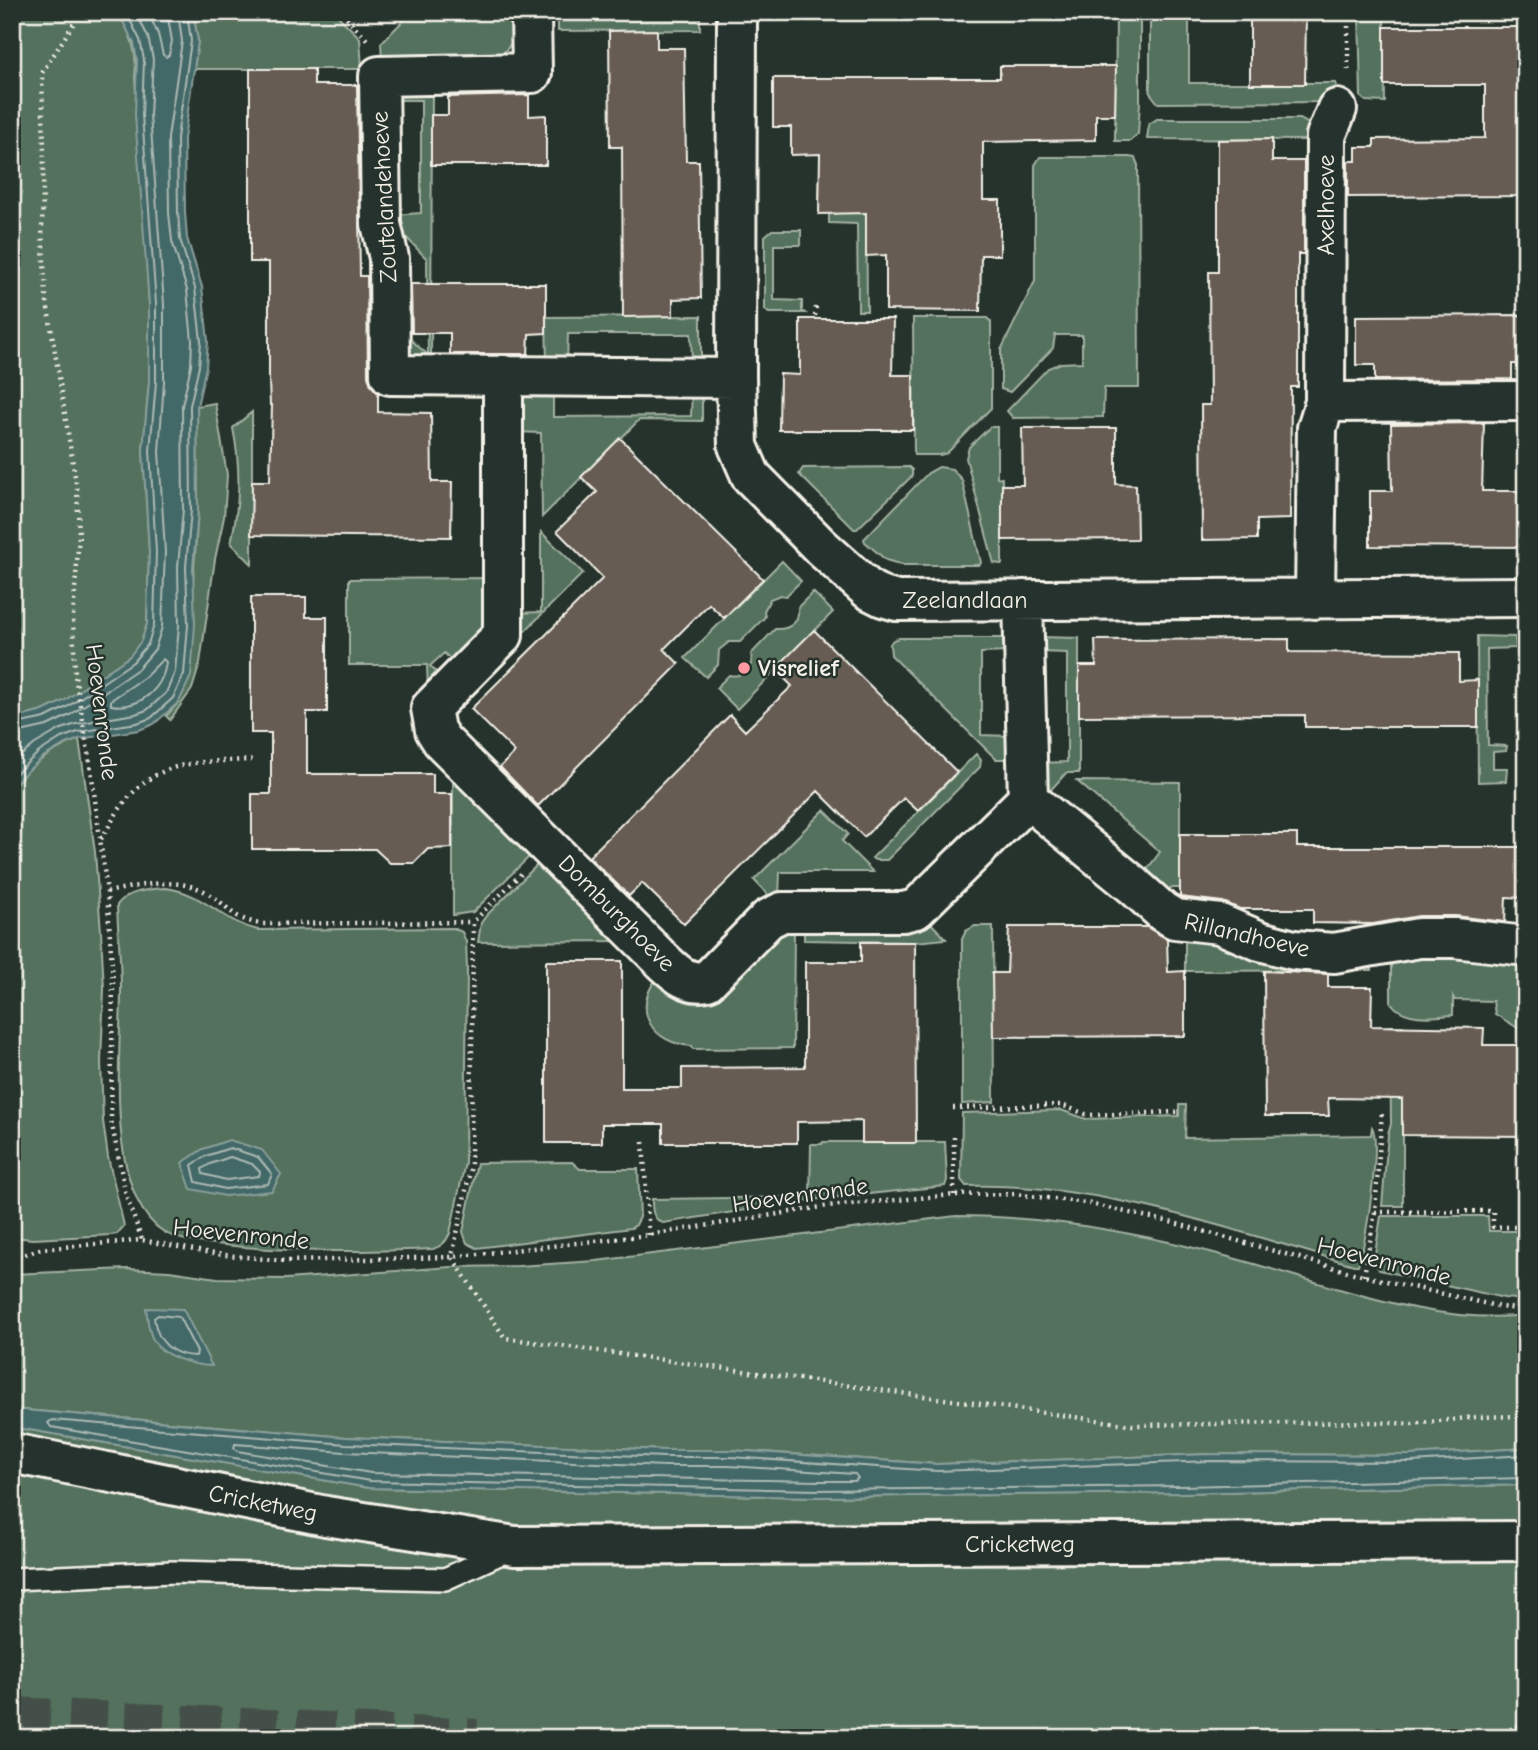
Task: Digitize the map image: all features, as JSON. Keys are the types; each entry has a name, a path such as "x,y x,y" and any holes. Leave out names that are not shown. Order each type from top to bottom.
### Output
{"street":[{"name":"Zoutelandehoeve","path":"531,12 532,73 379,76 381,224 389,258 390,375 736,378"},
{"name":"Zeelandlaan","path":"737,12 738,446 751,476 860,583 883,597 897,601 1526,597"},
{"name":"Axelhoeve","path":"1315,599 1317,428 1325,402 1326,136 1337,109"},
{"name":"Domburghoeve","path":"503,375 503,635 431,708 435,730 442,741 677,974 688,980 706,981 768,919 782,912 903,912 916,909 1028,799"},
{"path":"1325,402 1526,401"},
{"path":"1023,600 1028,799"},
{"name":"Rillandhoeve","path":"1028,799 1163,912 1175,919 1220,924 1260,941 1294,950 1334,953 1419,938 1526,946"},
{"name":"Cricketweg","path":"12,1453 326,1516 515,1546 1526,1541"}],"lane":[{"name":"Cricketweg","path":"12,1579 172,1573 445,1579 515,1546"}],"path":[{"name":"Hoevenronde","path":"81,12 42,73 42,229 46,296 77,489 79,535 73,615 75,676 91,769 107,892 113,982 111,1120 125,1195 142,1240 215,1254 286,1261 452,1257 649,1235 828,1206 954,1195 1015,1194 1086,1203 1174,1223 1364,1276 1501,1307 1526,1310"},
{"path":"1337,109 1348,85 1348,12"},
{"path":"815,316 816,307"},
{"path":"101,839 129,797 155,776 187,762 252,760"},
{"path":"549,845 474,922 471,1166 452,1257 505,1338 1132,1425 1373,1422 1412,1424 1476,1417 1526,1416"},
{"path":"107,892 159,882 181,884 211,895 236,918 260,924 474,922"},
{"path":"953,1108 1062,1105 1088,1115 1177,1112"},
{"path":"1364,1276 1375,1212 1382,1111"},
{"path":"954,1136 954,1195"},
{"path":"643,1142 649,1235"},
{"path":"1375,1212 1493,1211 1493,1227 1526,1227"},
{"path":"12,1259 40,1250 142,1240"},
{"path":"1491,1738 1526,1723"}],"green space":[{"path":"12,12 118,12 132,43 149,304 149,382 143,450 149,552 147,624 142,641 130,656 64,701 43,711 12,719"},
{"path":"193,12 334,12 360,38 362,69 194,69 198,41"},
{"path":"412,12 498,12 499,18 515,18 514,34 509,47 501,55 382,59 381,43"},
{"path":"558,12 565,12 566,17 691,16 691,12 700,12 700,30 558,31"},
{"path":"1116,12 1140,12 1138,134 1130,141 1115,141"},
{"path":"1150,12 1189,12 1189,83 1336,83 1334,92 1325,102 1158,103 1150,93"},
{"path":"1359,12 1384,12 1385,102 1366,101 1361,97"},
{"path":"432,86 431,362 405,362 401,331 428,355 427,259 398,229 393,215 421,213 421,100 393,100 393,90"},
{"path":"1157,119 1300,119 1309,124 1311,140 1147,139 1149,124"},
{"path":"1040,157 1129,157 1135,158 1138,165 1139,388 1104,388 1103,417 1013,418 1007,411 1048,368 1061,363 1082,362 1082,335 1055,335 1053,348 1010,392 1001,389 1001,350 1035,281 1035,165"},
{"path":"820,173 866,174 867,311 858,311 857,224 829,223 829,214 835,214 835,201 819,201"},
{"path":"772,230 801,230 801,245 774,245 774,300 802,301 802,311 805,313 769,313 765,310 765,236"},
{"path":"701,316 701,362 692,361 691,334 568,334 567,362 547,362 546,317"},
{"path":"913,318 987,318 991,322 991,408 947,453 940,455 914,455"},
{"path":"553,389 553,417 691,416 692,390 702,389 702,421 639,420 542,517 541,433 516,432 522,399 531,393"},
{"path":"215,403 227,475 224,517 200,663 192,689 170,720 166,716 179,702 193,583 198,510 197,406"},
{"path":"252,412 252,564 231,543 238,486 233,428"},
{"path":"990,427 997,427 997,477 1002,478 1002,564 994,563 966,458 969,447"},
{"path":"909,467 912,476 857,529 799,474 803,468"},
{"path":"939,467 952,469 962,480 981,563 903,565 886,560 864,539 928,473"},
{"path":"541,532 583,573 513,643 516,613 541,612"},
{"path":"782,561 801,581 786,596 770,599 764,611 765,617 740,642 729,642 719,650 718,665 706,677 685,658"},
{"path":"489,578 488,630 458,666 444,653 430,666 444,680 428,693 427,665 349,665 349,579"},
{"path":"813,592 833,612 737,709 716,688 729,675 739,675 746,671 751,664 751,654 775,629 785,628 796,621 798,607"},
{"path":"1477,636 1515,637 1516,648 1487,649 1488,745 1507,746 1506,751 1493,752 1493,768 1507,768 1506,781 1478,782"},
{"path":"1039,637 1079,638 1079,773 1066,773 1048,793 1039,763 1067,762 1067,653 1039,652"},
{"path":"899,638 1008,638 1008,652 981,653 981,735 1009,736 1009,759 996,759 891,655 890,644"},
{"path":"79,739 95,852 101,932 104,989 101,1061 103,1121 108,1157 124,1226 117,1234 111,1235 33,1239 12,1237 12,1184 21,1146 21,1122 20,1100 12,1061 12,788 42,759"},
{"path":"976,754 981,760 980,767 887,860 872,858"},
{"path":"453,765 537,849 473,912 453,915"},
{"path":"1077,781 1180,782 1180,888 1171,888 1167,893 1146,871 1160,852"},
{"path":"824,810 848,834 842,841 873,872 780,872 779,897 772,899 754,880"},
{"path":"545,857 629,941 478,942 481,923 486,916"},
{"path":"165,888 191,895 233,921 258,930 453,928 462,932 466,942 467,969 465,1163 450,1233 441,1245 433,1249 352,1251 243,1247 196,1242 164,1232 145,1213 132,1187 124,1155 120,1120 121,979 117,905 132,894"},
{"path":"927,919 946,939 915,942 804,940 804,926"},
{"path":"794,926 793,1048 693,1049 692,1046 666,1039 650,1024 646,1002 649,990 657,978 675,995 689,1002 709,1001 737,980 752,964 748,958 778,930"},
{"path":"975,926 993,926 994,1102 962,1104 962,939 966,931"},
{"path":"1185,927 1372,955 1372,970 1185,971"},
{"path":"1422,947 1422,959 1526,956 1526,1033 1495,1014 1493,1001 1455,1000 1453,997 1453,1015 1420,1016 1397,1009 1391,1003 1391,951"},
{"path":"1390,1026 1403,1026 1403,1206 1382,1206 1391,1124"},
{"path":"1179,1105 1186,1105 1185,1138 1371,1135 1372,1127 1375,1152 1371,1195 1358,1265 1163,1210 1065,1191 966,1186 961,1180 962,1113 1061,1110 1086,1119 1179,1116"},
{"path":"945,1142 945,1186 811,1200 663,1223 653,1213 652,1199 810,1197 811,1144"},
{"path":"572,1162 580,1169 638,1169 640,1217 636,1225 631,1228 477,1248 467,1243 463,1232 477,1163"},
{"path":"956,1216 1028,1219 1100,1228 1205,1251 1419,1309 1491,1317 1526,1315 1526,1448 1411,1455 1211,1454 937,1464 730,1450 665,1450 346,1437 12,1409 12,1274 127,1269 169,1271 217,1278 286,1279 451,1267 518,1266 596,1261"},
{"path":"1381,1216 1488,1216 1489,1231 1526,1231 1526,1300 1504,1298 1379,1270 1374,1260"},
{"path":"12,1427 369,1488 819,1497 1181,1493 1526,1485 1526,1738 12,1738"}],"water":[{"path":"118,12 193,12 198,41 184,139 185,212 187,238 202,287 208,341 206,367 197,406 198,510 193,568 195,625 191,676 179,702 154,724 139,730 79,739 64,745 43,757 12,788 12,719 43,711 64,701 130,656 141,641 147,624 149,552 143,450 149,382 149,304 135,115 137,61 134,43"},
{"path":"12,1061 21,1137 12,1184"},
{"path":"229,1140 262,1150 281,1174 272,1191 225,1196 191,1189 182,1163 203,1149"},
{"path":"146,1308 183,1309 212,1366 187,1362 169,1355 157,1346 151,1334"},
{"path":"12,1409 346,1437 665,1450 730,1450 937,1464 1211,1454 1411,1455 1526,1448 1526,1485 1181,1493 819,1497 369,1488 12,1427"}],"building":[{"path":"1250,12 1306,12 1305,84 1250,84"},
{"path":"1384,27 1526,27 1526,196 1348,197 1348,161 1356,161 1356,147 1374,147 1374,139 1485,138 1485,85 1384,85"},
{"path":"657,30 657,48 684,48 686,161 699,161 701,298 673,299 673,316 623,317 622,147 610,147 609,31"},
{"path":"1000,66 1116,66 1115,115 1096,115 1096,140 983,142 983,200 1000,200 1000,255 981,255 980,311 886,310 886,255 866,256 866,213 819,214 820,154 791,155 791,127 773,127 773,78 1000,78"},
{"path":"250,69 314,69 314,85 357,85 360,276 367,276 368,376 378,393 378,412 431,413 432,482 452,482 451,537 251,535 252,481 270,481 272,405 269,380 269,262 250,262"},
{"path":"529,95 529,116 546,115 546,165 431,165 431,115 448,115 448,97"},
{"path":"1272,139 1272,161 1304,161 1304,254 1298,254 1298,387 1291,387 1290,519 1257,520 1257,539 1202,540 1201,405 1210,405 1209,272 1218,272 1218,140"},
{"path":"411,284 546,284 546,333 529,334 528,354 450,354 450,333 412,333"},
{"path":"1526,315 1526,364 1512,364 1512,379 1375,380 1375,365 1356,365 1356,316"},
{"path":"800,319 893,319 892,375 913,375 913,430 779,430 780,374 800,375"},
{"path":"1484,423 1482,491 1526,491 1526,547 1370,546 1370,491 1392,491 1391,424"},
{"path":"1022,428 1116,428 1116,484 1136,485 1137,539 1002,540 1002,485 1023,485"},
{"path":"620,438 763,579 724,618 709,604 664,649 679,664 538,806 500,767 515,752 471,709 603,578 557,531 597,492 581,477"},
{"path":"251,597 306,597 306,617 327,617 327,712 307,712 307,774 433,774 433,794 452,794 452,848 428,849 414,863 390,863 375,849 252,849 252,794 271,794 271,733 251,733"},
{"path":"814,630 957,772 918,811 904,798 864,837 818,791 684,924 642,883 629,896 589,857 730,715 745,731 792,686 775,669"},
{"path":"1289,639 1289,652 1459,653 1459,681 1478,680 1478,727 1305,727 1305,715 1079,716 1079,666 1096,666 1095,640"},
{"path":"1180,834 1297,834 1297,847 1526,847 1526,898 1506,897 1505,922 1456,916 1419,916 1373,924 1313,923 1313,909 1240,909 1223,902 1180,897"},
{"path":"1009,927 1147,927 1167,939 1168,972 1185,971 1185,1036 993,1037 992,973 1007,973"},
{"path":"861,942 915,942 916,1143 862,1143 862,1121 797,1122 797,1143 663,1143 663,1124 602,1124 602,1143 546,1143 546,961 622,961 622,1088 682,1088 682,1068 805,1067 805,962 861,962"},
{"path":"1264,971 1328,974 1328,987 1372,987 1371,1026 1484,1028 1483,1045 1526,1045 1526,1136 1402,1135 1402,1099 1328,1098 1329,1116 1265,1116"}],"tunnel":[{"path":"12,1716 477,1738"}],"place":[{"name":"Visrelief","path":"744,668"}]}
